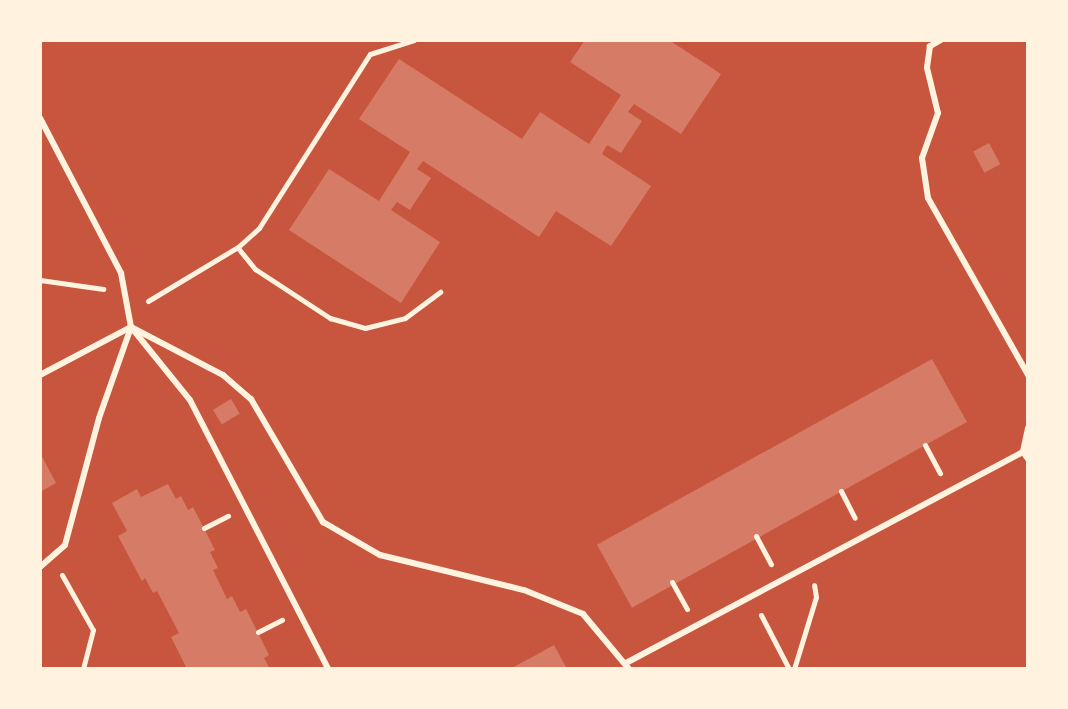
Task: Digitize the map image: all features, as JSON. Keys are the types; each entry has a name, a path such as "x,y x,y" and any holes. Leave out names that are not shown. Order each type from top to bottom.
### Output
{"lane":[{"path":"941,40 930,46 927,68 938,113 922,158 928,198 1028,375"},
{"path":"40,118 121,273 131,327 190,400 328,669"},
{"path":"40,375 131,327"},
{"path":"40,567 54,560 65,545 99,418 131,327"},
{"path":"131,327 223,375 251,399 323,522 380,555 524,590 583,614 628,666 696,626 1023,452"},
{"path":"1028,428 1023,452 1028,459"}],"path":[{"path":"146,302 238,247 259,228 370,54 414,40"},
{"path":"238,247 255,269 330,318 365,328 405,318 440,292"},
{"path":"40,280 104,289"},
{"path":"925,445 950,491"},
{"path":"841,491 865,536"},
{"path":"204,528 222,519"},
{"path":"756,536 780,581"},
{"path":"54,560 93,630 83,669"},
{"path":"792,669 816,597 810,565"},
{"path":"672,582 696,626"},
{"path":"751,597 792,669"},
{"path":"258,632 271,625"}],"building":[{"path":"585,40 669,40 721,74 681,134 634,104 628,112 642,121 621,153 607,145 602,154 651,186 611,246 556,211 539,237 423,161 417,169 431,178 410,210 397,202 391,210 440,242 401,303 289,230 329,169 379,201 410,152 359,119 399,59 522,139 540,112 589,144 621,95 570,62"},
{"path":"989,143 1000,164 984,173 973,151"},
{"path":"932,359 967,422 632,608 597,545"},
{"path":"231,399 240,414 222,424 213,410"},
{"path":"40,453 56,483 40,492"},
{"path":"168,484 176,499 181,496 188,510 193,507 215,550 210,552 218,568 213,570 227,599 232,596 240,612 246,609 269,655 264,658 270,669 187,669 171,637 179,633 157,591 153,593 145,578 142,581 118,536 127,531 112,503 137,489 141,497"},
{"path":"554,645 567,669 510,669 536,655"}]}
